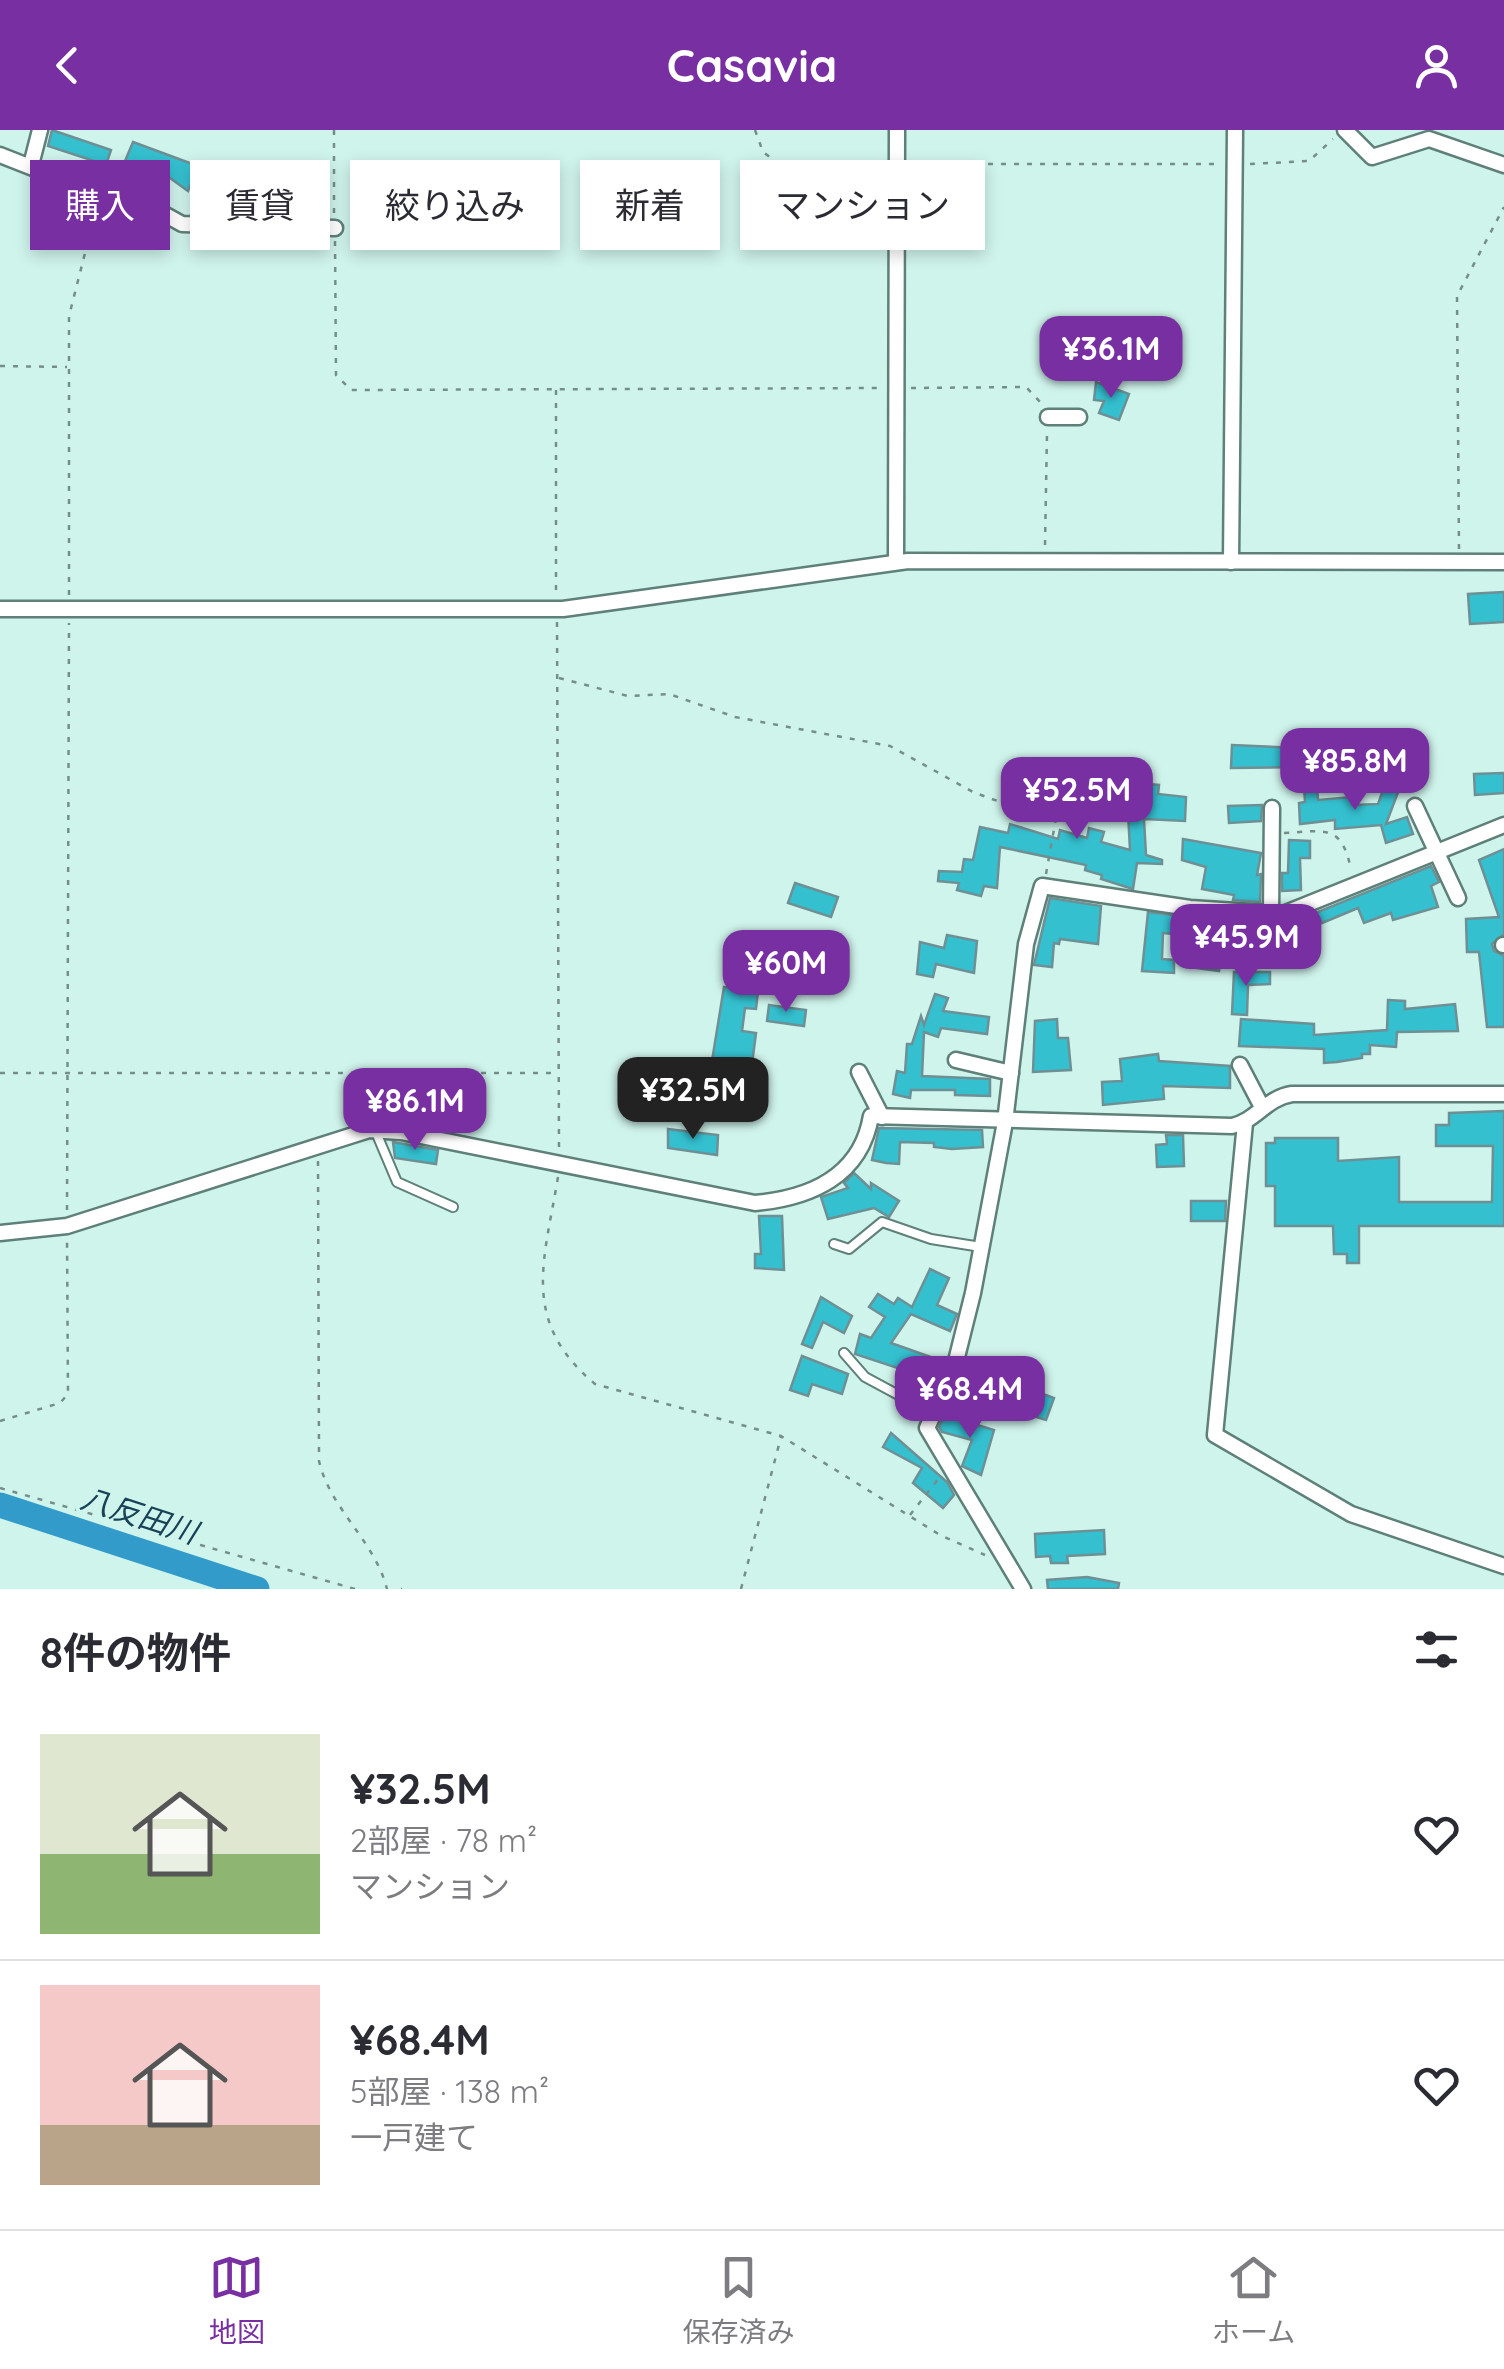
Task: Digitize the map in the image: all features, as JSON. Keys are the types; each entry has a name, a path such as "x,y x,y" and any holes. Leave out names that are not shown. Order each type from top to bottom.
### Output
{"street":[{"path":"32,160 40,130"},
{"path":"897,130 897,160"},
{"path":"1231,562 1234,130"},
{"path":"1342,130 1372,157 1429,139 1504,165"},
{"path":"0,155 30,165"},
{"path":"170,217 196,226 334,228"},
{"path":"896,562 897,250"},
{"path":"1048,418 1079,416"},
{"path":"0,609 556,609 896,562 1504,562"},
{"path":"1415,806 1434,854 1458,898"},
{"path":"1271,914 1268,868 1272,808"},
{"path":"1023,1589 970,1494 928,1433 932,1413 954,1369 980,1247 1005,1122 1026,944 1034,908 1044,886 1190,908 1271,914 1504,826"},
{"path":"956,1060 1011,1073"},
{"path":"1240,1065 1262,1107"},
{"path":"859,1072 882,1116"},
{"path":"1504,1094 1292,1094 1278,1096 1245,1123 1216,1435 1351,1514 1504,1566"},
{"path":"0,1233 66,1226 375,1130 559,1162 735,1202 778,1201 810,1192 841,1173 860,1153 871,1116 1005,1122 1245,1123"}],"lane":[{"path":"375,1130 397,1182 453,1207"},
{"path":"834,1244 849,1250 882,1222 932,1239 980,1247"},
{"path":"844,1354 864,1377 932,1413"}],"path":[{"path":"334,130 336,375 351,390 1026,388 1041,398 1048,418 1044,561"},
{"path":"755,130 762,152 775,160"},
{"path":"985,164 1309,161 1342,130"},
{"path":"1459,562 1457,296 1504,207"},
{"path":"0,1421 60,1403 68,1394 68,367 71,305 85,250"},
{"path":"0,366 68,367"},
{"path":"556,390 559,1162 540,1294 549,1328 573,1366 595,1384 781,1436 969,1550 1001,1555"},
{"path":"557,677 628,696 669,694 735,717 890,746 973,792 1056,817 1086,814"},
{"path":"1044,886 1056,817"},
{"path":"1272,834 1326,831 1336,835 1346,844 1355,885"},
{"path":"0,1073 558,1072"},
{"path":"317,1145 319,1461 332,1491 378,1558 387,1589"},
{"path":"741,1589 781,1436"},
{"path":"910,1516 948,1464"},
{"path":"0,1488 355,1589"}],"building":[{"path":"52,130 111,150 108,160 91,160 48,146"},
{"path":"133,142 190,163 188,191 170,178 170,160 125,160"},
{"path":"1154,343 1177,345 1175,375 1152,376"},
{"path":"1096,382 1129,394 1119,420 1099,413 1104,401 1094,400"},
{"path":"1504,592 1504,622 1470,624 1468,594"},
{"path":"1232,745 1299,748 1299,767 1231,768"},
{"path":"1504,773 1504,793 1475,795 1474,774"},
{"path":"1386,782 1400,787 1386,824 1407,817 1413,834 1386,843 1381,825 1335,829 1335,820 1300,824 1299,803 1305,802 1304,788 1317,787 1318,800 1351,797 1352,805 1378,804"},
{"path":"1108,784 1159,785 1158,794 1186,797 1185,821 1144,819 1146,855 1162,860 1162,864 1137,863 1133,889 1101,879 1102,875 1085,870 1086,865 1000,847 997,888 984,886 981,896 957,890 959,883 938,881 939,871 962,872 964,859 973,860 980,827 1008,833 1010,824 1058,839 1060,830 1087,838 1089,828 1104,832 1101,842 1130,850 1128,813 1110,814"},
{"path":"1262,805 1261,821 1229,823 1228,806"},
{"path":"1183,839 1261,853 1257,875 1261,874 1260,902 1233,900 1234,895 1202,889 1206,867 1182,860"},
{"path":"1289,840 1310,841 1310,858 1300,858 1301,890 1282,891 1282,873 1288,873"},
{"path":"1504,849 1504,934 1492,944 1494,951 1504,956 1504,1027 1487,1027 1479,952 1467,952 1466,919 1499,917 1479,860"},
{"path":"1431,866 1439,882 1431,886 1438,907 1393,920 1391,913 1364,923 1358,908 1322,923 1320,918 1310,922 1308,916"},
{"path":"795,883 838,897 831,917 788,903"},
{"path":"1050,898 1101,906 1098,944 1060,939 1059,944 1054,943 1052,967 1034,965"},
{"path":"1148,912 1214,920 1210,949 1222,951 1219,971 1182,966 1186,935 1163,933 1162,959 1174,960 1174,973 1142,971"},
{"path":"947,935 977,941 974,973 936,964 933,977 917,974 920,942 944,948"},
{"path":"1234,972 1270,972 1270,984 1248,985 1247,1015 1232,1014"},
{"path":"724,987 758,991 756,1009 745,1008 742,1031 756,1033 751,1072 711,1067"},
{"path":"935,994 948,998 943,1011 989,1017 987,1034 941,1028 938,1037 924,1032 922,1076 990,1079 990,1096 955,1095 955,1090 911,1090 910,1098 893,1094 897,1071 905,1073 907,1044 912,1044 921,1016 924,1025"},
{"path":"1388,1000 1405,1001 1405,1009 1455,1004 1458,1031 1397,1032 1396,1047 1370,1045 1370,1054 1362,1054 1362,1058 1324,1063 1324,1049 1239,1046 1241,1019 1314,1024 1314,1035 1387,1030"},
{"path":"769,1005 806,1010 804,1026 767,1021"},
{"path":"1057,1019 1058,1038 1068,1038 1071,1070 1033,1072 1035,1021"},
{"path":"1158,1054 1159,1061 1230,1066 1230,1088 1163,1086 1164,1099 1103,1105 1102,1082 1122,1081 1120,1059"},
{"path":"1504,1111 1504,1226 1359,1226 1359,1263 1347,1263 1347,1254 1334,1254 1333,1226 1275,1226 1275,1186 1266,1186 1266,1143 1275,1143 1275,1138 1338,1138 1338,1161 1399,1157 1399,1202 1492,1202 1493,1146 1436,1146 1436,1125 1449,1125 1449,1113"},
{"path":"879,1128 982,1130 983,1147 952,1149 934,1147 934,1143 900,1142 899,1164 886,1163 872,1160"},
{"path":"668,1129 718,1135 717,1155 668,1148"},
{"path":"1166,1135 1183,1135 1184,1166 1157,1167 1156,1145 1167,1144"},
{"path":"393,1142 438,1150 436,1164 395,1158"},
{"path":"854,1173 871,1189 871,1183 899,1201 889,1217 874,1208 828,1219 821,1197 848,1188 844,1183"},
{"path":"1191,1201 1226,1201 1225,1221 1191,1221"},
{"path":"759,1216 782,1216 784,1270 755,1268 755,1254 761,1254"},
{"path":"930,1269 949,1278 937,1305 957,1314 950,1331 911,1314 891,1343 945,1362 937,1381 855,1354 860,1334 871,1338 885,1317 869,1307 878,1294 894,1304 898,1298 912,1307"},
{"path":"821,1297 852,1316 844,1333 823,1322 812,1348 802,1344"},
{"path":"802,1356 848,1374 842,1394 812,1384 808,1396 790,1390"},
{"path":"973,1375 1013,1391 1016,1384 1054,1398 1046,1420 965,1395"},
{"path":"945,1415 994,1430 981,1475 962,1466 972,1440 942,1432 939,1427"},
{"path":"891,1433 947,1482 954,1495 943,1508 913,1483 922,1468 883,1447"},
{"path":"1104,1530 1105,1554 1067,1556 1068,1563 1051,1563 1050,1556 1036,1557 1035,1534"},
{"path":"1087,1577 1119,1583 1118,1589 1048,1589 1047,1580"}],"waterway":[{"name":"八反田川","path":"0,1505 257,1589"}]}
